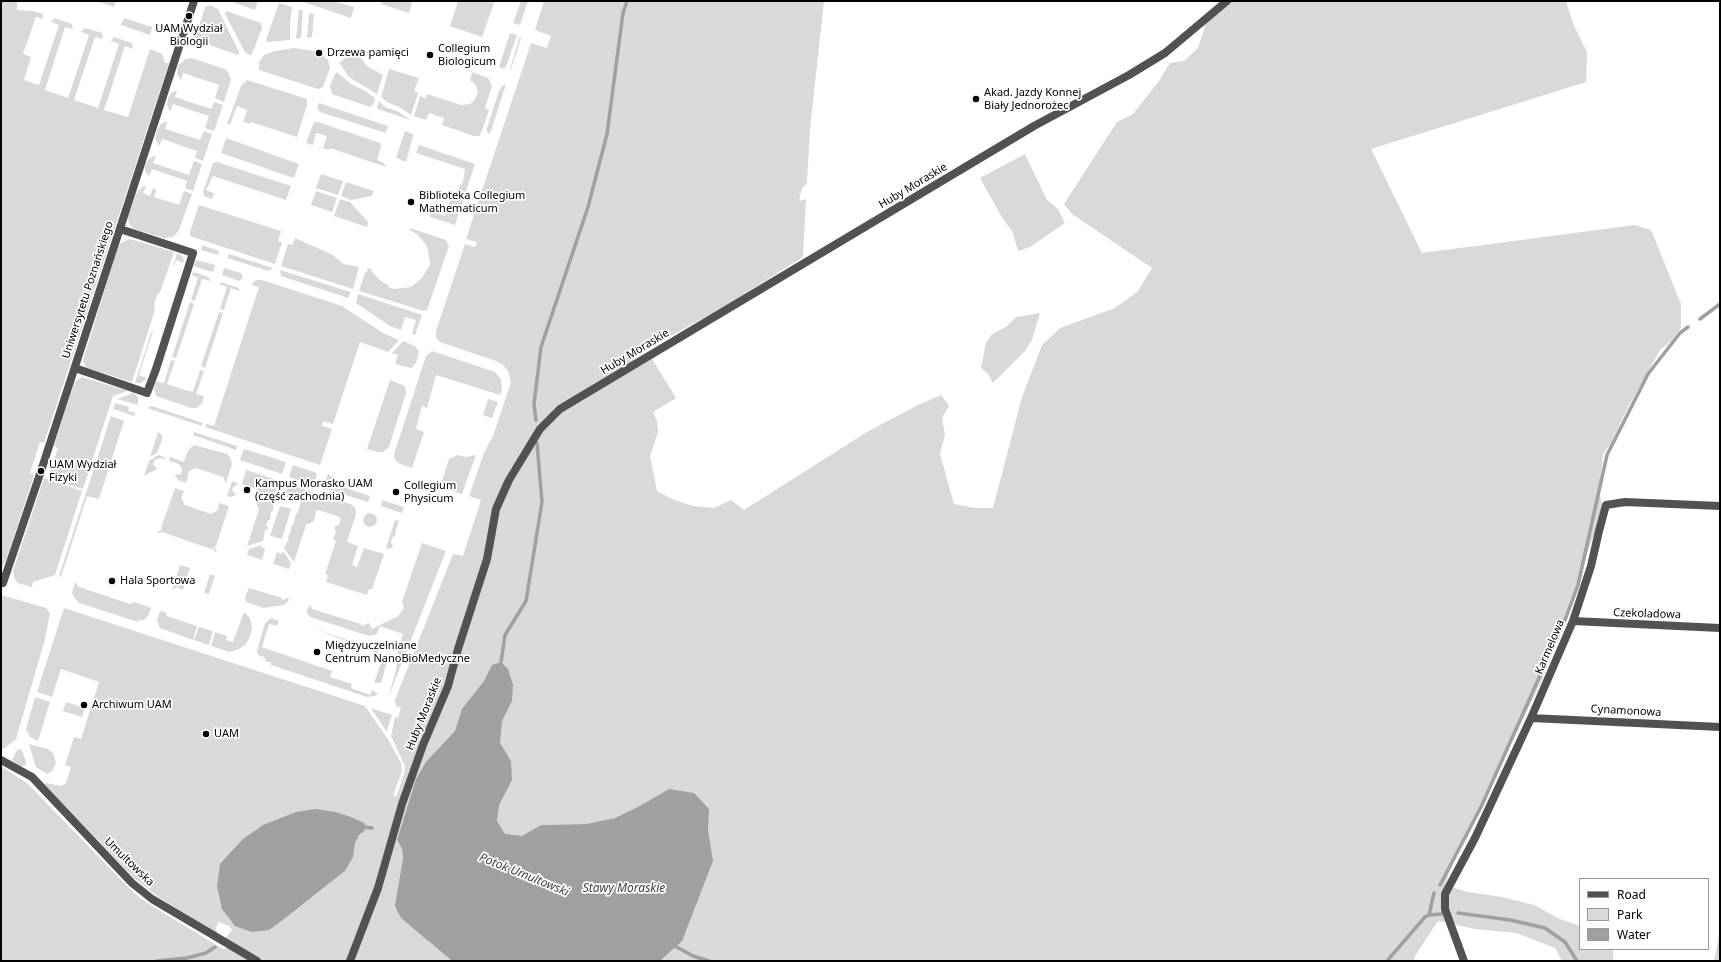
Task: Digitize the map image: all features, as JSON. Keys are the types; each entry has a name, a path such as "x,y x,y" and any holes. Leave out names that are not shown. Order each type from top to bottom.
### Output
{"street":[{"name":"Uniwersytetu Poznańskiego","path":"1,582 3,583 75,368 194,1"},
{"name":"Huby Moraskie","path":"350,961 378,888 407,789 423,744 448,686 458,648 487,558 496,509 509,480 540,429 560,409 1034,126 1128,75 1165,53 1202,24 1227,1"},
{"path":"75,368 147,393 161,355 193,253 120,229"},
{"name":"Karmelowa","path":"1464,961 1445,910 1445,894 1475,838 1531,718 1573,621 1592,566 1600,525 1606,505 1625,502 1720,506"},
{"name":"Czekoladowa","path":"1573,621 1720,628"},
{"name":"Cynamonowa","path":"1531,718 1720,727"},
{"name":"Umultowska","path":"1,760 32,777 132,883 152,899 257,961"}],"green space":[{"path":"1,1 17,1 17,10 33,11 43,14 43,19 36,17 23,54 31,57 24,80 39,85 59,25 51,22 55,18 72,24 73,29 65,27 45,90 68,98 89,35 81,32 85,28 102,33 103,39 95,37 74,100 98,108 119,44 111,41 114,37 132,43 133,49 125,46 104,110 128,117 150,49 162,54 165,63 169,63 44,443 40,442 30,473 34,475 6,561 1,569"},
{"path":"95,1 116,1 114,7"},
{"path":"229,1 258,1 255,10"},
{"path":"300,1 333,1 354,7 351,18"},
{"path":"382,1 412,2 409,13 381,4"},
{"path":"458,1 487,1 494,3 482,37 450,26"},
{"path":"521,1 528,1 520,25 513,23"},
{"path":"544,1 824,1 810,129 807,183 802,188 799,201 806,199 803,257 725,306 633,357 635,369 652,359 676,398 653,412 657,421 658,432 650,456 657,491 672,499 693,506 714,508 731,500 744,510 867,432 916,406 941,395 949,406 942,418 945,435 940,454 954,504 975,508 993,508 1022,397 1042,345 1060,328 1115,308 1138,291 1152,268 1072,214 1064,204 1117,122 1133,114 1159,81 1170,63 1184,61 1198,48 1207,20 1229,1 1566,1 1574,26 1587,52 1586,82 1371,149 1422,253 1635,225 1651,230 1681,304 1681,328 1671,341 1660,350 1628,407 1610,445 1603,454 1599,493 1602,504 1601,516 1585,559 1578,589 1541,682 1487,794 1460,844 1445,885 1468,892 1502,897 1534,905 1560,919 1579,926 1579,950 1613,950 1613,961 1562,961 1555,948 1516,933 1475,929 1438,921 1415,956 1414,961 583,961 615,818 586,824 541,825 510,850 403,820 397,840 402,849 403,858 398,891 429,942 452,961 1,961 1,766 28,784 139,897 223,949 235,945 225,939 232,930 229,926 218,922 216,929 218,935 157,896 134,878 44,784 46,783 62,786 66,783 71,767 65,765 74,737 81,739 99,682 61,669 52,697 37,692 64,608 365,706 389,741 401,763 402,771 393,796 396,797 404,775 405,766 391,736 395,717 398,718 401,708 396,706 395,700 453,554 463,556 481,500 469,496 484,453 493,436 511,382 508,371 503,365 496,361 440,342 436,338 436,331 465,244 475,247 477,242 466,239 531,43 547,48 551,36 535,30","holes":["364,823 345,859 345,871 311,898"]},
{"path":"279,3 292,7 290,40 268,42 266,40"},
{"path":"210,5 218,9 239,52 238,55 195,40 205,7"},
{"path":"299,9 303,11 301,38 296,39"},
{"path":"226,11 261,23 262,28 252,54 250,55 245,52 225,14"},
{"path":"309,13 314,14 312,37 307,38"},
{"path":"124,18 152,27 150,35 121,25"},
{"path":"510,33 517,35 506,67 503,69 499,67"},
{"path":"520,36 521,39 510,72 510,69"},
{"path":"294,48 320,52 328,60 330,68 323,87 318,89 259,70 259,62 264,55 275,51"},
{"path":"356,52 367,66 383,75 377,94 349,77 340,64 341,61"},
{"path":"191,58 225,69 228,72 231,80 224,102 215,98 219,85 183,73 181,80 177,74 178,66 184,60"},
{"path":"389,69 419,78 414,91 418,93 411,115 401,108 387,102 381,97"},
{"path":"337,72 351,84 375,98 373,105 370,107 332,94 330,86"},
{"path":"472,72 488,78 492,86 485,108 489,110 479,136 474,136 442,125 444,118 429,113 426,120 414,116 420,96 426,98 427,94 461,105 470,104 474,101 478,92 476,85 470,80"},
{"path":"247,80 307,99 307,105 297,137 251,122 250,124 243,122 247,110 237,106 230,125 227,124 241,86"},
{"path":"506,84 490,134 487,132 487,128 499,91 502,86"},
{"path":"177,90 175,97 211,109 214,102 223,105 214,131 205,128 209,116 173,104 170,112 167,105 168,98 171,93"},
{"path":"379,101 385,107 399,112 410,120 378,109 377,107"},
{"path":"319,103 388,126 386,133 320,112 317,108"},
{"path":"167,121 165,129 200,140 204,131 212,134 203,161 195,158 197,151 162,139 159,146 155,139 157,131 161,124"},
{"path":"314,122 318,122 380,143 381,147 377,160 384,163 386,167 330,148 329,150 323,148 327,136 316,133 313,145 306,143"},
{"path":"405,131 413,134 406,162 396,158"},
{"path":"226,138 299,164 294,178 221,153"},
{"path":"419,145 475,164 455,225 430,217 432,211 445,216 450,201 463,182 465,169 416,153"},
{"path":"1025,154 1047,200 1058,209 1065,223 1030,247 1018,251 1013,233 1000,214 980,178"},
{"path":"153,156 156,156 153,163 189,175 194,161 202,164 193,191 185,188 187,181 152,169 149,176 145,171 145,167 148,160"},
{"path":"217,162 291,186 286,200 213,176 206,190 214,193 212,199 204,196 203,192 213,163"},
{"path":"321,174 343,181 338,195 316,188"},
{"path":"346,182 374,191 372,196 351,200 341,196"},
{"path":"143,186 146,186 143,193 150,196 153,188 156,190 154,197 179,205 184,191 192,194 179,230 173,237 164,238 134,229 129,224 128,217 136,194"},
{"path":"316,191 337,198 332,212 311,205"},
{"path":"340,199 350,202 368,222 367,227 334,216"},
{"path":"199,205 281,231 278,241 282,242 275,264 190,236"},
{"path":"410,228 446,240 449,246 427,310 424,311 359,291 368,268 371,269 381,281 389,286 389,288 395,289 411,287 422,278 430,263 428,250 417,234 410,230"},
{"path":"295,238 331,254 344,264 359,267 353,289 281,266 288,244 292,245"},
{"path":"130,239 174,252 161,290 157,295 154,304 155,310 132,382 88,368 85,366 83,360 118,247 121,243"},
{"path":"202,245 219,251 218,255 201,250"},
{"path":"177,253 183,256 184,263 176,260 173,266"},
{"path":"229,254 273,268 269,271 227,258"},
{"path":"196,260 215,265 213,272 196,267 194,265"},
{"path":"224,268 241,273 243,278 239,281 222,275"},
{"path":"280,270 351,292 348,298 281,276"},
{"path":"194,272 210,279 210,281 202,279 195,301 191,300 198,278 191,275"},
{"path":"256,280 262,280 342,306 383,333 399,340 388,352 360,342 333,424 323,421 322,426 332,429 320,465 205,427 206,424 214,426 259,287 251,285"},
{"path":"221,282 239,288 239,291 231,288 224,310 220,309 227,287 219,284"},
{"path":"358,294 422,315 415,335 412,334 416,320 405,317 401,330 390,326 356,303"},
{"path":"190,302 194,304 176,358 172,357"},
{"path":"219,312 223,313 205,368 201,366"},
{"path":"1040,313 1032,340 1025,351 993,383 988,374 981,368 986,343 991,335 1007,326 1016,317"},
{"path":"152,330 153,331 139,375 147,378 141,383 135,383"},
{"path":"403,341 415,346 419,351 416,363 411,368 395,364 398,355 392,353"},
{"path":"432,351 495,372 501,379 502,389 500,395 436,375 427,408 422,406 416,429 424,432 412,468 396,461 394,457 395,451 426,356"},
{"path":"171,360 175,361 167,384 185,390 193,392 200,370 204,371 196,394 204,396 202,403 197,408 191,408 156,396 154,388 156,381 164,383"},
{"path":"82,377 128,391 113,396 83,489 48,478 58,448 54,446 74,384"},
{"path":"390,380 405,386 406,393 389,447 383,452 378,452 367,449"},
{"path":"132,392 138,397 138,405 117,399 131,394"},
{"path":"488,399 498,402 492,418 483,415"},
{"path":"115,403 129,407 128,411 135,413 134,416 113,409"},
{"path":"152,406 203,423 202,426 147,408"},
{"path":"111,416 124,421 99,499 87,496 61,577 59,576"},
{"path":"158,432 162,435 162,440 157,453 150,457"},
{"path":"194,432 237,446 236,450 193,435"},
{"path":"194,445 227,454 230,457 232,464 226,483 223,477 196,468 189,471 186,483 178,480 175,475 181,474 182,469 179,464 169,461 170,457 184,462 188,450"},
{"path":"244,449 286,462 282,474 240,460"},
{"path":"158,455 165,457 165,459 160,458 155,460 153,464 157,469 144,476 149,461"},
{"path":"457,455 466,457 476,455 462,494 440,487 449,459"},
{"path":"293,465 317,473 314,485 289,477"},
{"path":"246,470 274,479 277,485 273,503 273,511 271,511 270,520 268,520 266,526 268,527 267,530 265,530 263,541 247,546 259,509 255,501 259,492 258,490 242,484"},
{"path":"328,474 332,477 331,483 370,496 368,502 323,488"},
{"path":"44,478 82,491 55,575 33,582 32,587 18,583 15,580 13,571"},
{"path":"232,481 239,484 234,486 232,490 236,495 231,497 227,496"},
{"path":"289,486 294,486 350,504 355,507 356,514 347,542 358,546 352,565 357,567 364,548 384,554 372,589 369,589 367,595 326,582 328,575 325,574 336,541 333,540 336,531 334,527 339,525 341,519 337,516 318,510 316,511 314,521 306,525 294,562 284,548 289,538 292,524 293,525 295,519 294,518 298,512 301,502 283,496"},
{"path":"175,488 184,491 181,498 185,505 211,514 218,510 219,503 229,506 216,546 214,547 217,551 215,552 213,548 211,549 163,532 157,532 162,530 161,528"},
{"path":"382,500 404,507 402,513 381,506"},
{"path":"280,506 291,509 282,539 270,536"},
{"path":"370,513 375,515 377,520 375,525 370,527 365,525 363,520 365,515"},
{"path":"395,520 399,521 395,533 396,535 392,538 391,542 393,547 389,549 386,548"},
{"path":"422,543 446,551 388,698 396,670 398,651 403,634 380,626 377,634 369,636 310,617 306,611 310,605 312,609 361,624 361,626 369,623 372,629 398,616 404,608 402,602"},
{"path":"262,545 261,547 265,549 262,560 247,555 249,549"},
{"path":"283,551 291,563 289,569 273,564 277,552 282,554"},
{"path":"180,565 190,568 183,590 177,587 172,590"},
{"path":"210,574 215,576 209,594 204,593"},
{"path":"75,582 79,587 130,604 135,602 151,608 148,616 144,620 139,620 138,622 79,603 72,593"},
{"path":"249,588 282,598 282,600 288,598 289,600 284,605 263,608 246,602 245,597"},
{"path":"1,595 46,608 50,613 45,639 16,739 5,748 1,749"},
{"path":"160,611 165,612 167,616 197,626 193,640 160,628 157,621"},
{"path":"244,612 250,618 252,628 250,637 245,645 237,650 229,652 211,646 215,632 227,636 226,640 233,642"},
{"path":"271,618 279,621 277,626 269,624 262,647 332,671 330,677 352,684 351,688 370,695 372,690 378,694 367,697 271,665 271,662 267,662 264,657 258,655 257,651 265,623"},
{"path":"199,627 213,631 209,645 194,640"},
{"path":"314,629 378,650 378,653 348,643 349,642"},
{"path":"382,660 387,662 381,683 374,683"},
{"path":"35,697 50,702 38,741 30,737 26,729"},
{"path":"66,702 85,708 82,717 63,711"},
{"path":"371,708 392,715 387,731 386,731"},
{"path":"29,744 48,749 53,753 56,763 52,771 47,774 36,767"},
{"path":"21,749 26,761 26,765 22,766 18,765 12,760 17,750"},
{"path":"1720,930 1720,961 1714,961"}],"water":[{"name":"Stawy Moraskie","path":"501,662 508,669 513,685 512,701 502,721 500,743 511,761 512,780 499,805 497,821 505,834 522,836 541,825 586,824 615,818 640,806 669,789 694,793 709,809 708,830 713,861 682,941 660,961 452,961 401,918 395,906 403,858 402,849 397,840 416,779 426,762 455,731 462,709 484,681 492,665"},
{"path":"316,809 335,812 351,817 364,823 366,827 359,835 355,843 353,857 345,871 269,930 252,932 235,926 222,909 217,886 220,864 243,839 263,825 296,812"}],"waterway":[{"path":"536,420 534,404 541,347 588,207 607,134 623,13 627,1"},
{"path":"1700,319 1720,304"},
{"path":"1440,885 1481,807 1565,620 1578,585 1607,455 1648,374 1680,333 1688,327"},
{"path":"501,662 505,635 526,601 542,502 537,443"},
{"name":"Potok Umultowski","path":"363,827 372,828"},
{"path":"1429,915 1434,893"},
{"name":"Potok Umultowski","path":"1458,913 1510,920 1545,928 1565,942 1577,961"},
{"name":"Potok Umultowski","path":"1387,961 1425,917 1429,915 1442,914"},
{"name":"Potok Umultowski","path":"673,945 693,956 709,961"},
{"name":"Potok Umultowski","path":"157,961 187,958 206,953 215,947"}],"place":[{"name":"UAM Wydział Biologii","path":"189,16"},
{"name":"Drzewa pamięci","path":"319,53"},
{"name":"Collegium Biologicum","path":"430,55"},
{"name":"Akad. Jazdy Konnej Biały Jednorożec","path":"976,99"},
{"name":"Biblioteka Collegium Mathematicum","path":"411,202"},
{"name":"UAM Wydział Fizyki","path":"41,471"},
{"name":"Kampus Morasko UAM (część zachodnia)","path":"247,490"},
{"name":"Collegium Physicum","path":"396,492"},
{"name":"Hala Sportowa","path":"112,581"},
{"name":"Międzyuczelniane Centrum NanoBioMedyczne","path":"317,652"},
{"name":"Archiwum UAM","path":"84,705"},
{"name":"UAM","path":"206,734"}]}
